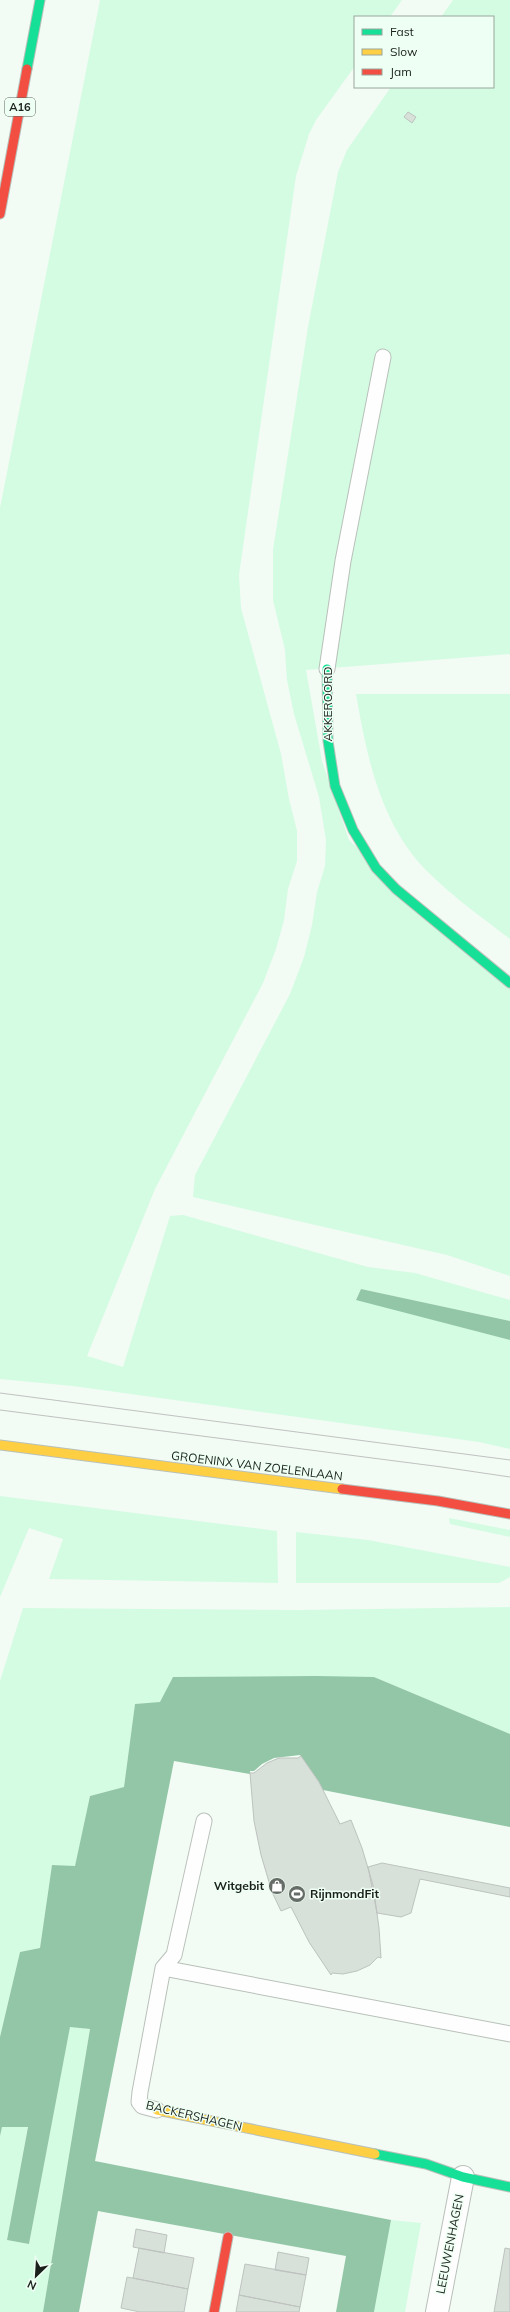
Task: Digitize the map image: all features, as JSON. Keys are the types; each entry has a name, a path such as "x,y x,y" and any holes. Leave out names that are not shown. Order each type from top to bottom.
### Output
{"main road":[{"name":"A16","path":"0,214 40,0"},
{"name":"AKKEROORD","path":"327,669 328,741 335,786 352,830 376,868 396,889 510,983"},
{"name":"GROENINX VAN ZOELENLAAN","path":"0,1445 430,1500 510,1514"},
{"name":"BACKERSHAGEN","path":"157,2110 426,2164 463,2177 510,2187"},
{"path":"214,2312 228,2237"}],"street":[{"name":"LEEUWENHAGEN","path":"437,2312 463,2177"}],"lane":[{"name":"AKKEROORD","path":"327,669 343,561 383,357"},
{"name":"BACKERSHAGEN","path":"157,2110 142,2106 139,2102 139,2097 163,1968 174,1955 204,1821"},
{"path":"163,1968 510,2034"}],"shaded area":[{"path":"100,0 402,0 391,16 354,16 354,67 316,120 309,134 296,176 239,575 241,608 281,754 289,799 297,831 297,861 288,889 284,920 276,949 263,983 155,1189 87,1356 123,1367 170,1216 183,1215 368,1267 415,1273 510,1300 510,1321 361,1289 356,1299 510,1340 510,1449 479,1442 73,1386 0,1379 0,508"},
{"path":"453,0 510,0 510,654 306,670 322,761 349,840 510,988 510,1276 447,1255 193,1197 195,1175 290,994 304,957 312,925 317,892 325,866 326,840 319,797 294,714 287,680 285,650 273,600 273,550 308,327 338,172 347,150 390,88 494,88 494,16 442,16"},
{"path":"356,694 510,694 510,939 439,883 413,855 399,835 388,813 371,767"},
{"path":"361,1289 510,1321 510,1340 356,1300"},
{"path":"0,1496 277,1531 278,1583 49,1579 63,1539 29,1528 0,1597"},
{"path":"449,1518 510,1530 510,1537 450,1524"},
{"path":"296,1532 368,1540 510,1567 510,1577 499,1583 296,1583"},
{"path":"510,1607 510,1734 374,1677 173,1677 160,1703 135,1704 124,1787 90,1796 75,1867 52,1865 40,1948 20,1952 0,2037 0,1681 23,1608 301,1610"},
{"path":"173,1677 374,1677 510,1734 510,1827 323,1790 300,1755 274,1758 262,1764 254,1771 250,1771 250,1774 174,1761 95,2161 391,2220 374,2312 336,2312 346,2256 98,2211 79,2312 43,2312 90,2029 70,2027 29,2244 7,2240 28,2127 2,2127 0,2136 0,2037 20,1952 40,1948 52,1865 75,1866 90,1796 124,1787 135,1704 160,1702"},
{"path":"70,2026 90,2029 43,2312 0,2312 0,2136 2,2127 28,2126 7,2240 29,2244"},
{"path":"391,2220 421,2223 405,2312 374,2312"}],"building":[{"path":"408,112 416,117 412,123 404,117"},
{"path":"301,1756 319,1782 340,1824 351,1820 362,1848 373,1885 379,1928 381,1958 378,1957 370,1965 357,1971 343,1974 332,1973 331,1975 309,1942 291,1907 281,1911 272,1892 261,1855 254,1821 250,1773 254,1773 267,1763 279,1758 298,1758"},
{"path":"382,1863 510,1888 510,1897 420,1879 411,1913 401,1917 377,1913 368,1867"},
{"path":"136,2229 167,2235 164,2253 133,2247"},
{"path":"139,2248 194,2258 188,2289 133,2278"},
{"path":"505,2248 510,2249 510,2312 494,2312"},
{"path":"278,2252 309,2258 306,2275 275,2270"},
{"path":"245,2264 306,2275 300,2307 239,2295"},
{"path":"127,2277 188,2289 184,2312 140,2312 121,2308"},
{"path":"239,2295 300,2307 299,2312 236,2312"}],"tram line":[{"path":"0,1393 510,1460"},
{"path":"0,1410 510,1477"}],"traffic: fast":[{"path":"27,69 40,0"},
{"path":"327,669 328,741 335,786 353,830 376,868 396,889 510,983"},
{"path":"375,2154 426,2164 463,2177 510,2187"}],"traffic: slow":[{"path":"0,1445 342,1489"},
{"path":"157,2110 375,2154"}],"traffic: jam":[{"path":"0,214 27,69"},
{"path":"342,1489 438,1501 510,1514"},
{"path":"214,2312 228,2237"}],"place":[{"name":"Witgebit","path":"277,1886"},
{"name":"RijnmondFit","path":"297,1894"}]}
